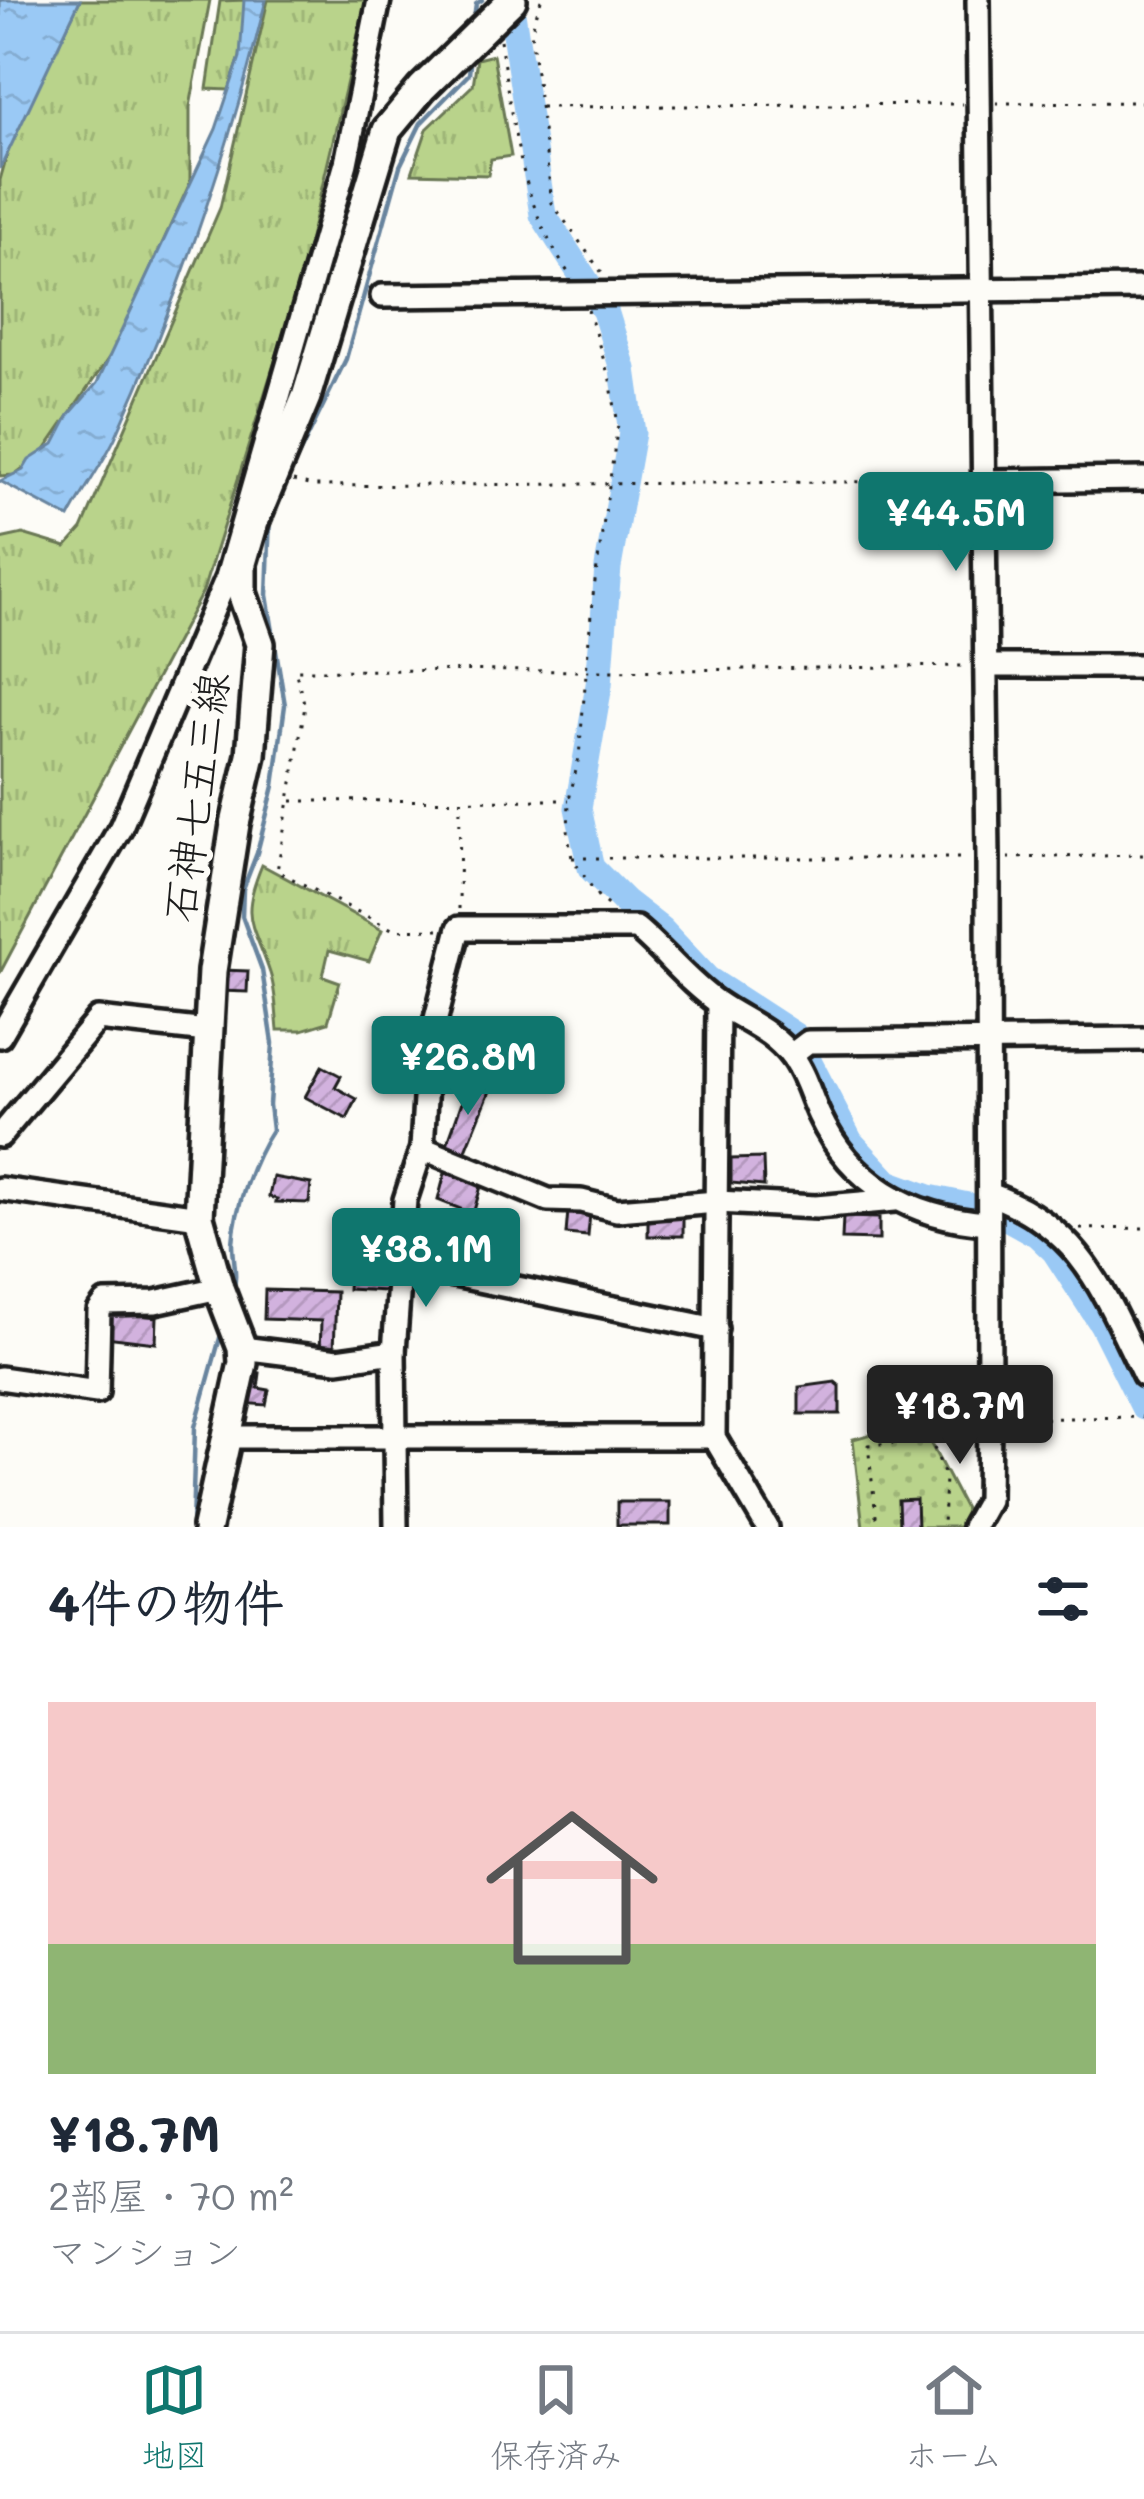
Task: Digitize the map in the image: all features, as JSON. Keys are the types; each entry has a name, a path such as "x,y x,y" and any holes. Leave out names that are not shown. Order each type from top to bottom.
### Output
{"main road":[{"name":"石神七五三線","path":"207,1527 243,1363 199,1217 212,971 251,755 260,644 242,593 242,563 306,397 388,130 422,88 504,7"}],"street":[{"path":"0,1036 121,827 227,577 346,163 379,0"},
{"path":"973,1527 988,1500 989,1419 978,0"},
{"path":"382,296 1144,288"},
{"path":"983,481 1144,479"},
{"path":"986,666 1144,666"},
{"path":"396,1527 394,1352 405,1200 422,1148 428,1050 459,928 636,928 718,1004 798,1050 1144,1040"},
{"path":"718,1004 714,1437 767,1527"},
{"path":"0,1136 98,1019 207,1030"},
{"path":"798,1050 842,1155 869,1183 926,1213 988,1223"},
{"path":"422,1148 548,1200 581,1201 617,1210 717,1202 816,1207 895,1200"},
{"path":"0,1189 199,1217"},
{"path":"989,1194 1024,1206 1057,1229 1084,1261 1144,1375"},
{"path":"401,1264 716,1329"},
{"path":"0,1378 97,1392 98,1311 105,1303 155,1302 219,1288"},
{"path":"242,1348 338,1360 394,1352"},
{"path":"228,1437 714,1437"}],"path":[{"path":"541,0 531,32 552,203 615,294"},
{"path":"504,7 514,142 525,185 548,244 583,295 610,380 618,424 607,482 579,757 569,800 572,859 599,898 636,928"},
{"path":"541,107 1144,102"},
{"path":"274,477 312,486 983,481"},
{"path":"460,801 459,928 394,930 277,871 305,706 295,670 986,666"},
{"path":"290,801 569,800"},
{"path":"572,859 1144,855"},
{"path":"1057,1229 1144,1228"},
{"path":"989,1419 1143,1418"},
{"path":"884,1527 876,1516 868,1445 931,1440 945,1477 944,1527"}],"green space":[{"path":"80,0 210,0 190,107 190,183 112,353 43,453 14,475 0,476 0,180 10,144"},
{"path":"246,0 240,57 229,90 207,89 220,1"},
{"path":"268,0 366,0 300,281 203,591 0,973 0,539 23,534 66,547 82,529 220,208"},
{"path":"493,55 511,156 491,159 488,175 412,173 427,129 473,85 477,59"},
{"path":"262,865 382,930 369,961 329,950 323,976 340,982 328,1022 302,1030 278,1030 272,980 250,910"},
{"path":"906,1425 924,1431 971,1520 966,1527 863,1527 853,1439"}],"water":[{"path":"0,0 80,0 0,169"},
{"path":"244,0 266,0 201,222 115,438 69,518 0,481 23,470 29,460 54,444 69,415 97,383 216,129 240,57"}],"building":[{"path":"221,970 248,971 247,992 220,991"},
{"path":"322,1066 341,1076 335,1087 357,1099 347,1119 305,1097"},
{"path":"471,1076 492,1086 462,1160 444,1153"},
{"path":"763,1158 764,1186 731,1183 731,1159"},
{"path":"445,1173 482,1183 473,1214 438,1200"},
{"path":"273,1177 311,1184 309,1203 276,1202 269,1197"},
{"path":"568,1211 590,1213 588,1236 566,1234"},
{"path":"648,1212 683,1212 683,1236 648,1236"},
{"path":"843,1217 879,1218 879,1240 842,1239"},
{"path":"354,1222 387,1228 384,1242 352,1236"},
{"path":"351,1243 389,1246 385,1291 348,1289"},
{"path":"265,1290 336,1292 334,1353 320,1353 321,1321 264,1319"},
{"path":"106,1311 147,1312 157,1317 156,1343 105,1337"},
{"path":"247,1370 260,1373 258,1388 269,1390 266,1405 240,1403"},
{"path":"835,1382 840,1386 840,1414 799,1414 799,1387"},
{"path":"960,1424 981,1425 981,1437 960,1437"},
{"path":"916,1499 917,1527 899,1527 898,1500"},
{"path":"617,1502 670,1502 670,1525 617,1525"}],"waterway":[{"path":"474,19 476,4 482,0"},
{"path":"510,0 543,215 605,311 623,369 632,433 608,567 599,685 578,808 591,868 661,930 707,979 795,1036 850,1142 888,1183 929,1198 997,1212 1037,1234 1055,1251 1102,1323 1144,1407"},
{"path":"285,483 346,359 400,166 421,123 469,74 471,55"},
{"path":"233,1292 237,1215 252,1169 272,1130 273,1043 262,970 242,916 243,889 274,786 285,705 267,595 270,515"},
{"path":"192,1527 195,1427 223,1327"}]}
